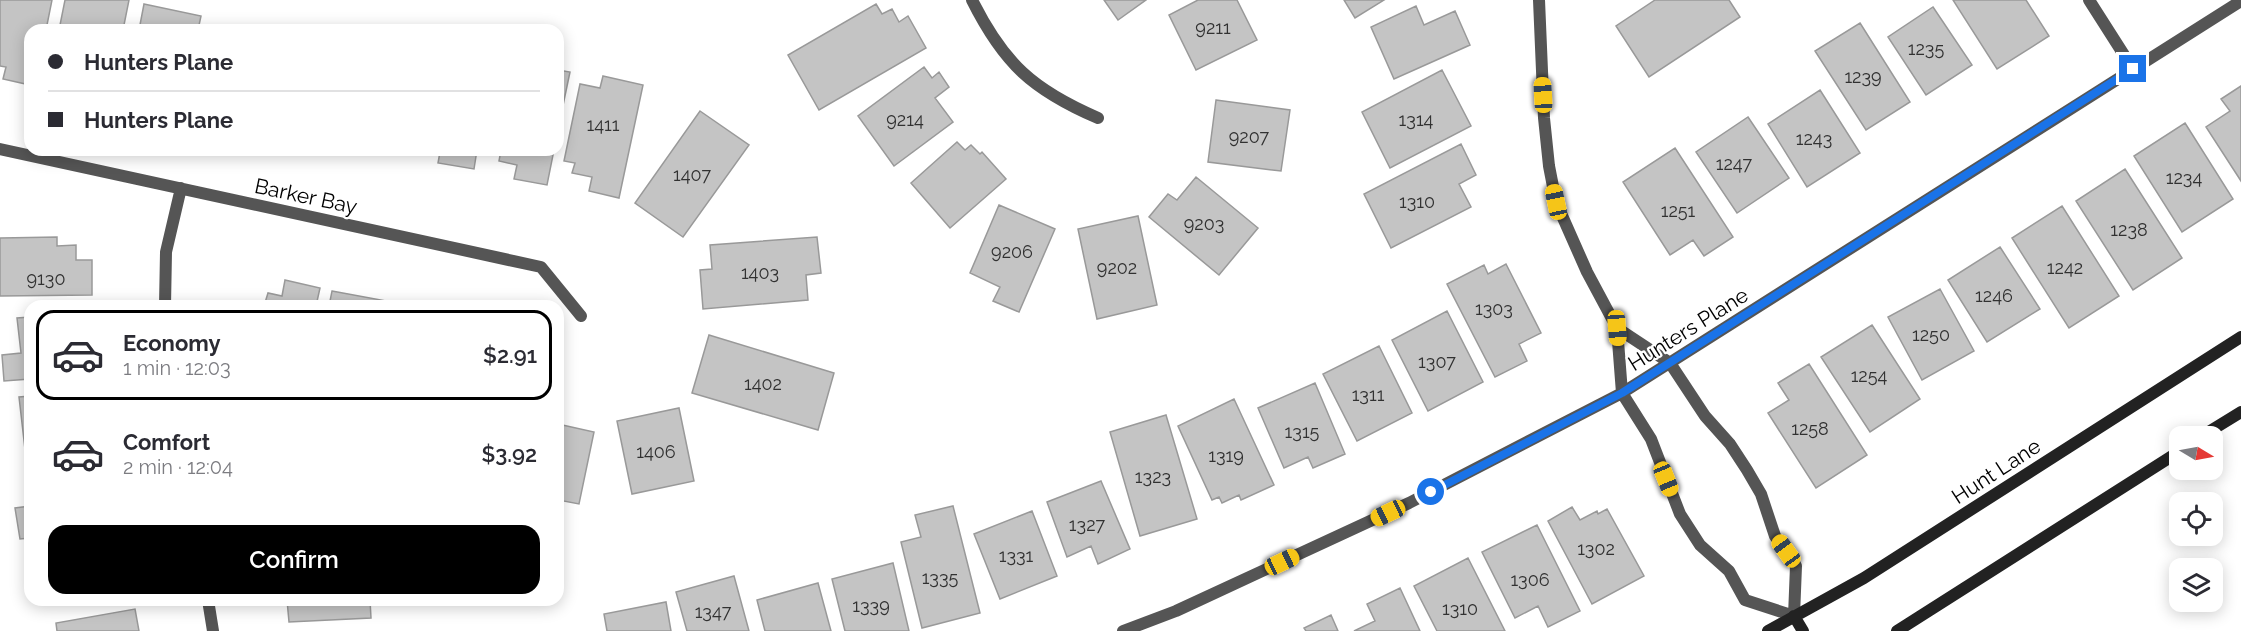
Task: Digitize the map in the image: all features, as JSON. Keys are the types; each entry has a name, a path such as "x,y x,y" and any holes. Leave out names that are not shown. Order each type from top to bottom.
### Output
{"main road":[{"name":"Hunt Lane","path":"1768,631 1864,578 2241,337"},
{"path":"2218,426 2241,412"},
{"path":"1897,631 2169,458"},
{"path":"1794,616 1803,631"}],"street":[{"path":"972,0 987,31 1019,71 1060,101 1098,118"},
{"path":"1539,0 1544,118 1549,166 1556,202 1587,272 1617,328 1622,393 1651,439 1680,514 1700,545 1729,571 1745,600 1794,616 1796,566 1775,536 1761,494 1747,470 1730,444 1705,416 1670,363 1617,328"},
{"path":"2089,0 2133,69"},
{"name":"Hunters Plane","path":"1123,631 1176,611 1409,503 1622,393 2241,1"},
{"name":"Barker Bay","path":"0,148 24,153"},
{"name":"Barker Bay","path":"36,156 541,267 581,316"},
{"path":"165,300 166,252 181,188"},
{"path":"209,606 213,631"}],"building":[{"path":"0,0 52,0 47,24 24,24 24,84 3,79 6,67 0,66"},
{"path":"65,0 129,0 124,24 60,24"},
{"path":"1104,0 1146,0 1118,20"},
{"path":"1198,0 1237,0 1257,40 1196,70 1169,15"},
{"path":"1344,0 1384,0 1355,18"},
{"path":"1655,0 1729,0 1740,17 1649,77 1616,26"},
{"path":"1953,0 2026,0 2049,36 1997,69"},
{"path":"144,4 201,16 199,24 140,24"},
{"path":"876,4 882,14 892,9 899,22 908,16 926,48 819,110 788,55"},
{"path":"1416,6 1424,25 1455,11 1470,45 1394,79 1371,27"},
{"path":"1933,7 1972,65 1926,95 1888,37"},
{"path":"1860,23 1910,102 1866,130 1815,51"},
{"path":"924,67 932,78 939,72 949,87 935,98 953,122 894,166 858,116"},
{"path":"1442,70 1471,126 1390,168 1362,112"},
{"path":"564,71 570,72 564,100"},
{"path":"603,76 643,85 619,198 589,191 592,177 572,173 575,163 564,161 580,84 600,88"},
{"path":"2241,86 2241,181 2206,127 2230,111 2221,99"},
{"path":"1820,90 1860,153 1807,187 1768,124"},
{"path":"1216,100 1290,110 1281,171 1208,162"},
{"path":"700,111 749,145 683,237 635,203"},
{"path":"1748,117 1789,178 1737,213 1696,152"},
{"path":"2185,123 2233,199 2182,232 2134,156"},
{"path":"957,142 965,150 971,145 980,154 982,152 1006,179 950,228 911,183"},
{"path":"1461,144 1476,175 1459,184 1471,207 1391,248 1364,194"},
{"path":"1675,148 1733,237 1704,256 1693,240 1670,255 1623,182"},
{"path":"439,156 476,156 474,169 438,163"},
{"path":"500,156 553,156 547,185 514,179 517,165 499,161"},
{"path":"2125,169 2182,258 2133,290 2076,201"},
{"path":"1196,177 1258,228 1219,275 1149,217 1168,194 1177,200"},
{"path":"999,205 1055,229 1019,312 993,301 1000,287 970,273"},
{"path":"2062,206 2119,296 2069,328 2012,238"},
{"path":"1138,216 1157,305 1097,319 1078,229"},
{"path":"57,237 57,246 76,245 76,260 92,260 92,295 0,296 0,238"},
{"path":"817,237 821,273 806,275 808,300 703,309 700,270 712,269 710,245"},
{"path":"2000,247 2040,309 1987,342 1948,280"},
{"path":"1506,264 1541,333 1519,344 1527,361 1495,377 1447,284 1484,265 1488,274"},
{"path":"285,280 320,288 317,300 266,300 268,293 282,296"},
{"path":"1940,289 1974,351 1922,380 1888,317"},
{"path":"332,291 381,300 330,300"},
{"path":"1447,311 1483,382 1428,411 1392,340"},
{"path":"24,317 24,379 4,381 2,355 21,353 17,318"},
{"path":"1872,325 1920,399 1870,432 1821,357"},
{"path":"709,335 834,373 818,430 692,393"},
{"path":"1379,346 1412,413 1357,441 1323,374"},
{"path":"1809,364 1867,455 1816,488 1768,413 1789,400 1778,383"},
{"path":"1315,383 1345,454 1313,468 1308,457 1284,468 1258,408"},
{"path":"19,397 24,397 24,441"},
{"path":"1234,399 1274,485 1241,500 1239,495 1222,503 1219,497 1212,500 1178,426"},
{"path":"679,408 694,481 632,494 617,421"},
{"path":"1166,415 1197,519 1140,536 1110,432"},
{"path":"564,425 594,432 579,504 564,501"},
{"path":"1101,481 1130,549 1098,564 1091,546 1067,557 1047,502"},
{"path":"953,506 980,613 922,628 901,542 921,537 915,515"},
{"path":"24,507 24,539 20,539 15,508"},
{"path":"1572,507 1580,520 1597,511 1598,514 1607,509 1644,576 1592,604 1548,521"},
{"path":"1032,511 1057,576 1000,599 974,534"},
{"path":"1537,525 1580,611 1548,627 1538,606 1515,618 1482,552"},
{"path":"1468,558 1505,631 1437,631 1414,586"},
{"path":"893,563 909,631 845,631 832,579"},
{"path":"734,576 749,631 687,631 676,592"},
{"path":"818,583 831,631 765,631 757,600"},
{"path":"1400,588 1420,631 1354,631 1375,621 1367,604"},
{"path":"666,602 671,631 607,631 604,614"},
{"path":"288,606 370,606 371,618 289,622"},
{"path":"135,609 139,631 57,631 56,623"},
{"path":"1331,615 1338,631 1306,631 1304,628"}],"route":[{"path":"1431,492 1622,393 2133,69"}]}
